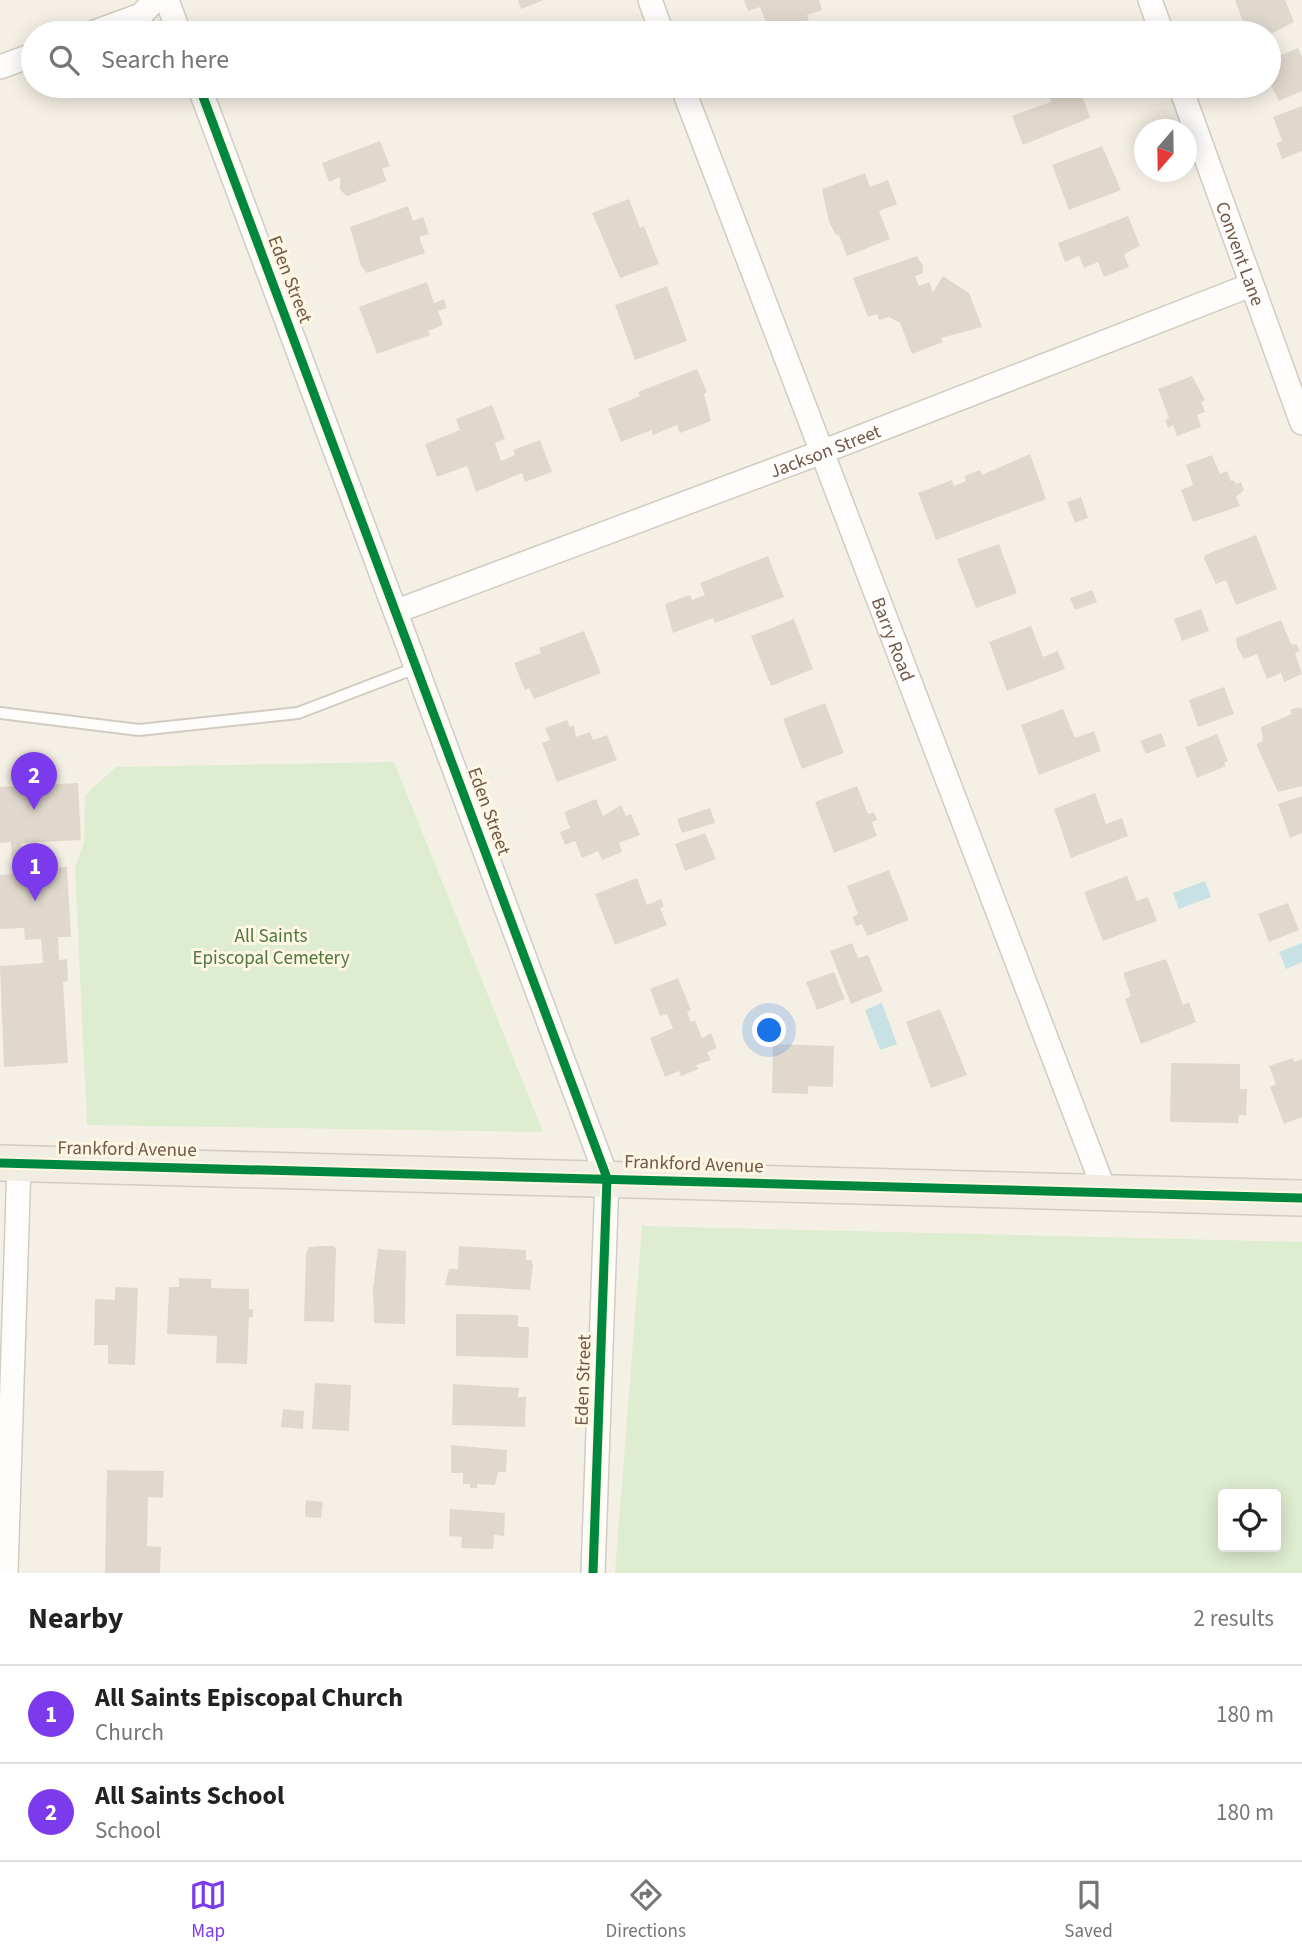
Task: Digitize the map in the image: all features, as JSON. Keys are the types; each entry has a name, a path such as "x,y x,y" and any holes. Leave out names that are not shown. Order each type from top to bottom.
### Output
{"main road":[{"name":"Frankford Avenue","path":"9,1163 1302,1198"}],"street":[{"path":"125,21 141,15 155,0"},
{"path":"167,0 175,21"},
{"path":"650,0 658,21"},
{"path":"1150,0 1157,21"},
{"path":"0,68 21,60"},
{"name":"Eden Street","path":"204,98 607,1178 593,1573"},
{"name":"Barry Road","path":"687,98 1105,1192"},
{"name":"Convent Lane","path":"1184,98 1302,423"},
{"name":"Jackson Street","path":"397,611 822,452 1251,285"},
{"path":"6,1573 9,1163"}],"lane":[{"path":"0,713 139,730 272,716 298,713 418,667"}],"green space":[{"name":"All Saints Episcopal Cemetery","path":"394,762 543,1132 87,1125 75,868 84,843 85,795 116,767"},
{"path":"642,1226 1302,1242 1302,1573 615,1573"}],"water":[{"path":"1205,881 1211,897 1179,909 1173,893"},
{"path":"1302,943 1302,962 1286,969 1279,952"},
{"path":"882,1003 897,1044 880,1050 865,1010"}],"building":[{"path":"518,0 544,0 521,9"},
{"path":"744,0 819,0 822,10 807,15 809,20 806,21 765,21 760,7 748,11"},
{"path":"1235,0 1285,0 1294,22 1281,29 1281,21 1243,21"},
{"path":"1298,48 1302,57 1302,91 1279,101 1277,98 1281,98 1281,55"},
{"path":"1050,98 1083,98 1090,118 1023,145 1012,116 1051,102"},
{"path":"1302,106 1302,151 1282,159 1276,143 1282,141 1273,117"},
{"path":"380,141 390,166 382,169 387,181 347,196 340,190 340,177 329,182 322,163"},
{"path":"1102,146 1121,190 1069,210 1052,165"},
{"path":"865,173 870,187 888,180 897,204 879,211 890,239 847,256 839,235 836,235 829,222 822,189"},
{"path":"629,199 640,228 644,226 659,264 620,278 592,213"},
{"path":"408,206 413,221 423,217 429,234 419,237 425,253 367,273 361,266 350,227"},
{"path":"1128,216 1140,246 1124,254 1129,267 1104,277 1098,262 1084,268 1079,256 1065,262 1058,243"},
{"path":"917,256 923,266 923,273 915,276 919,286 929,282 933,292 943,276 969,293 982,327 941,338 943,342 912,354 900,323 889,317 879,320 877,314 868,317 853,278"},
{"path":"427,282 434,303 444,299 447,308 438,311 443,325 428,331 430,335 377,354 359,307"},
{"path":"667,286 687,341 635,360 615,305"},
{"path":"697,369 707,392 704,394 711,421 680,433 677,425 653,435 652,430 621,442 608,409 640,396 638,392"},
{"path":"1192,376 1205,400 1201,402 1205,412 1197,415 1201,427 1177,436 1173,425 1168,428 1165,420 1169,418 1158,389"},
{"path":"492,405 505,439 495,443 501,461 515,455 513,450 540,440 552,472 525,482 522,473 476,492 467,466 437,477 425,444 460,430 456,419"},
{"path":"1030,454 1046,499 936,540 918,493 952,480 954,486 966,481 964,476 980,470 982,475"},
{"path":"1212,455 1220,474 1227,471 1231,481 1234,480 1236,484 1241,482 1244,490 1236,497 1240,506 1193,522 1181,490 1193,485 1186,465"},
{"path":"1081,497 1088,518 1075,523 1067,502"},
{"path":"1256,535 1277,589 1236,605 1226,580 1216,584 1204,559 1205,555"},
{"path":"999,544 1017,593 976,608 957,559"},
{"path":"768,556 784,597 715,623 713,618 673,633 665,604 690,595 692,600 705,595 700,583"},
{"path":"1092,590 1097,602 1075,610 1070,598"},
{"path":"1201,609 1209,631 1182,641 1174,619"},
{"path":"794,619 813,669 771,686 751,636"},
{"path":"1281,620 1291,644 1297,645 1300,651 1295,653 1302,674 1284,682 1281,673 1267,679 1257,654 1244,659 1237,647 1236,638"},
{"path":"1031,626 1043,657 1058,651 1065,669 1007,691 989,642"},
{"path":"584,631 601,673 534,699 529,688 525,690 514,663 541,653 539,648"},
{"path":"1224,687 1234,714 1198,727 1189,700"},
{"path":"825,703 844,753 802,769 783,719"},
{"path":"1299,707 1302,709 1302,786 1278,792 1256,744 1263,741 1261,727 1292,714 1290,710"},
{"path":"1063,709 1075,738 1094,731 1101,751 1039,775 1021,725"},
{"path":"567,720 570,727 574,725 576,737 590,732 593,740 607,735 617,760 557,782 542,743 550,740 545,728"},
{"path":"1161,733 1166,746 1146,754 1140,741"},
{"path":"1217,734 1228,761 1224,763 1226,766 1197,778 1185,747"},
{"path":"78,783 81,840 21,843 22,869 67,867 71,937 58,937 59,960 67,959 68,981 63,982 68,1063 4,1067 0,966 43,963 41,939 25,940 24,928 0,929 0,875 13,874 11,842 0,843 0,787"},
{"path":"857,786 868,814 874,812 877,820 872,822 877,836 834,853 815,802"},
{"path":"1095,793 1106,824 1122,818 1128,836 1071,858 1054,809"},
{"path":"1302,796 1302,833 1290,838 1278,804"},
{"path":"596,799 603,816 621,805 626,816 631,814 640,835 619,843 622,852 602,860 598,851 582,858 575,841 565,845 560,832 570,828 564,812"},
{"path":"710,808 715,823 682,833 677,819"},
{"path":"705,833 716,859 685,871 675,844"},
{"path":"889,870 909,920 867,936 862,924 856,926 852,917 858,914 847,886"},
{"path":"1127,876 1137,901 1148,897 1157,921 1103,941 1084,892"},
{"path":"637,878 647,905 661,899 664,907 660,908 667,925 615,945 595,894"},
{"path":"1288,903 1299,930 1269,942 1258,914"},
{"path":"852,943 858,958 868,955 883,991 851,1004 830,951"},
{"path":"1166,959 1183,1005 1189,1002 1196,1022 1141,1044 1125,999 1131,996 1123,973"},
{"path":"834,972 845,999 817,1010 806,982"},
{"path":"678,978 691,1010 687,1012 691,1022 695,1020 702,1038 711,1033 717,1048 707,1052 711,1060 696,1065 698,1069 681,1076 679,1071 665,1077 650,1038 673,1028 667,1014 660,1016 650,989"},
{"path":"940,1009 967,1075 931,1088 906,1022"},
{"path":"773,1044 834,1046 833,1087 808,1086 808,1094 772,1093"},
{"path":"1293,1058 1294,1062 1302,1059 1302,1117 1284,1124 1270,1087 1276,1084 1269,1066"},
{"path":"1171,1063 1240,1064 1240,1089 1247,1089 1246,1115 1239,1115 1238,1123 1170,1122"},
{"path":"334,1246 334,1322 304,1321 306,1253 309,1247"},
{"path":"459,1246 526,1250 526,1260 531,1260 533,1265 530,1290 445,1285 449,1269 458,1269"},
{"path":"378,1249 406,1251 405,1324 374,1323 373,1289"},
{"path":"179,1278 211,1279 211,1288 249,1289 249,1309 253,1309 253,1317 249,1317 247,1364 216,1363 217,1336 167,1334 169,1287 179,1287"},
{"path":"115,1287 138,1288 135,1365 108,1364 108,1345 94,1345 95,1299 115,1300"},
{"path":"456,1314 518,1315 518,1327 529,1327 528,1358 456,1356"},
{"path":"315,1383 351,1385 349,1431 312,1429"},
{"path":"453,1384 519,1388 518,1397 526,1397 525,1427 452,1425"},
{"path":"283,1409 304,1411 303,1429 281,1427"},
{"path":"451,1445 507,1450 506,1472 498,1472 495,1485 477,1484 477,1488 470,1488 470,1484 463,1484 463,1473 451,1473"},
{"path":"107,1470 164,1471 163,1498 148,1497 147,1546 161,1547 160,1573 105,1573"},
{"path":"306,1500 323,1502 321,1518 305,1517"},
{"path":"450,1509 505,1513 504,1536 494,1535 493,1549 461,1548 462,1537 449,1536"}],"cycle path":[{"path":"203,98 607,1178 593,1573"},
{"path":"0,1163 1302,1198"}],"place":[{"name":"All Saints School","path":"34,810"},
{"name":"All Saints Episcopal Church","path":"35,901"}]}
